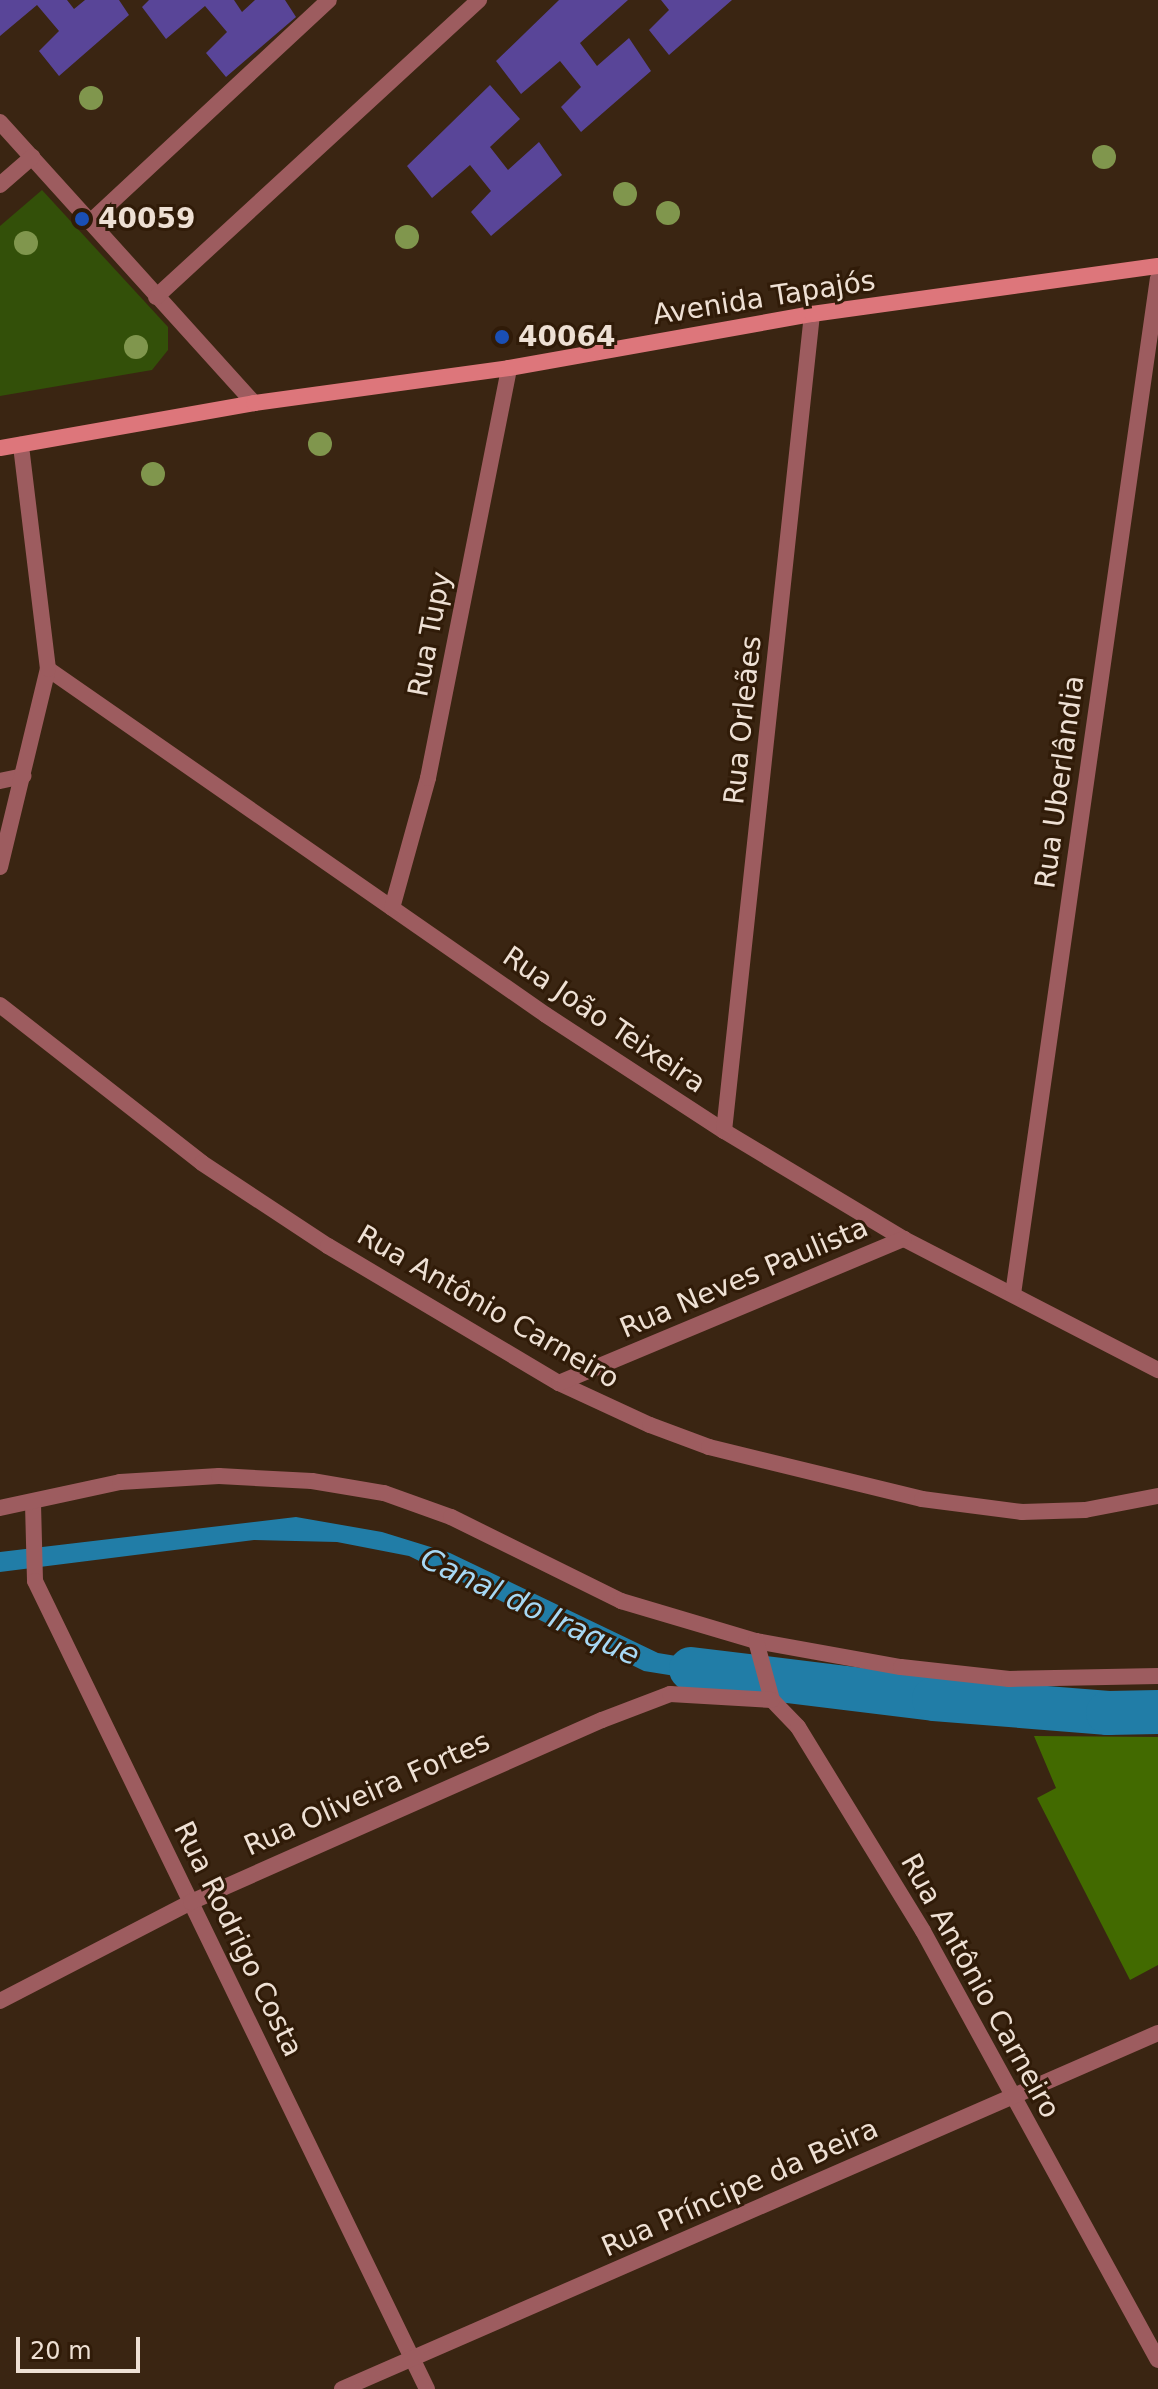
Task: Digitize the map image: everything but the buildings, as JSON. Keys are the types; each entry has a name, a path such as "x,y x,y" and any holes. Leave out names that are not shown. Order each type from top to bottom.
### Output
{"main road":[{"name":"Avenida Tapajós","path":"0,448 254,403 509,368 812,314 1158,266"}],"street":[{"path":"90,222 329,0"},
{"path":"156,297 479,0"},
{"path":"0,122 254,403"},
{"path":"0,185 32,157"},
{"name":"Rua Uberlândia","path":"1013,1294 1158,278"},
{"name":"Rua Orleães","path":"724,1131 812,314"},
{"name":"Rua Tupy","path":"392,908 428,778 509,368"},
{"path":"0,867 48,669 21,445"},
{"name":"Rua João Teixeira","path":"48,669 392,908 724,1131 904,1239 1158,1370"},
{"path":"0,781 23,776"},
{"name":"Rua Antônio Carneiro","path":"0,1005 202,1163 394,1288 559,1383 709,1447 922,1499 1022,1512 1085,1510 1158,1496"},
{"name":"Rua Neves Paulista","path":"559,1383 904,1239"},
{"path":"0,1508 33,1504 120,1482 219,1476 312,1481 384,1493 451,1517 621,1601 756,1641 901,1667 1009,1679 1158,1676"},
{"name":"Rua Rodrigo Costa","path":"33,1504 35,1581 427,2389"},
{"name":"Rua Antônio Carneiro","path":"756,1641 772,1700 798,1727 923,1931 1158,2360"},
{"name":"Rua Oliveira Fortes","path":"0,2001 191,1902 410,1802 670,1694 772,1700"},
{"name":"Rua Príncipe da Beira","path":"342,2389 597,2280 779,2194 1013,2098 1158,2033"}],"green space":[{"path":"42,190 168,327 168,350 152,370 0,396 0,226"},
{"path":"1034,1736 1158,1737 1158,1965 1130,1980 1037,1798 1056,1788"}],"water":[{"path":"296,1517 382,1532 450,1553 658,1653 749,1668 750,1688 644,1671 409,1556 337,1542 254,1540 0,1572 0,1552"}],"waterway":[{"name":"Canal do Iraque","path":"691,1669 934,1699 1108,1713 1158,1712"}],"place":[{"name":"40059","path":"82,219"},
{"name":"40064","path":"502,337"}]}
